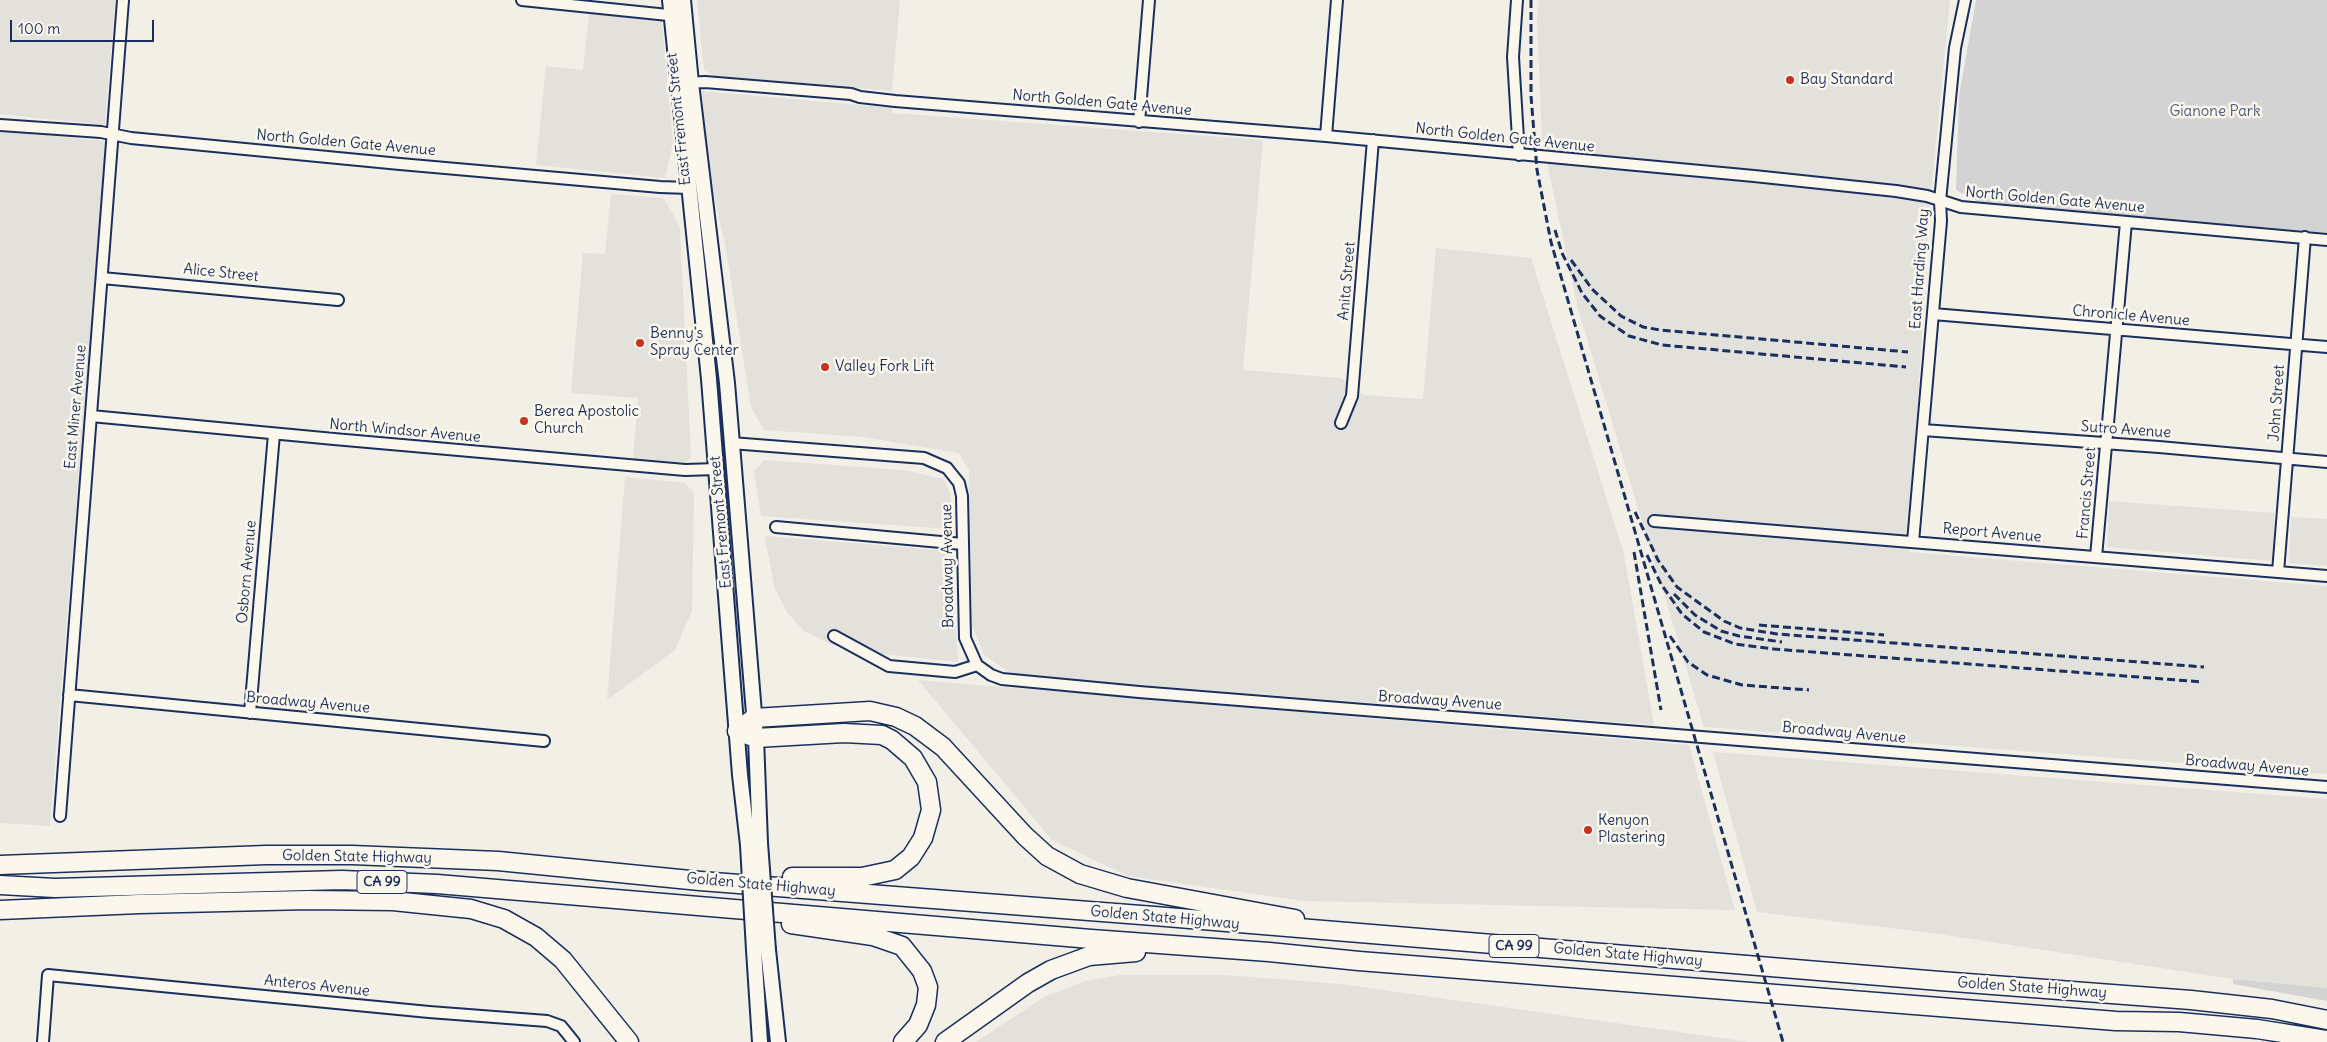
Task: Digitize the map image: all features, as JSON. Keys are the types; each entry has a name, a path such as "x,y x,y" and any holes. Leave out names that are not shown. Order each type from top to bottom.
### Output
{"highway":[{"path":"737,731 754,718 870,711 896,717 915,726 943,746 979,789 1025,836 1048,856 1080,874 1128,888 1231,906 1369,935"},
{"path":"700,881 731,874 824,878 881,874 895,870 912,857 923,838 930,810 927,782 913,758 892,740 882,735 864,732 756,738 737,731"},
{"path":"0,852 67,862"},
{"name":"Golden State Highway","path":"0,865 266,855 370,856 498,861 700,881 2191,1000 2272,1009 2327,1020"},
{"name":"Golden State Highway","path":"0,885 55,888 342,880 437,884 1359,961 2116,1021 2179,1022 2257,1029 2327,1040"},
{"path":"0,910 308,900 393,902 472,909 504,919 536,937 563,960 629,1042"},
{"path":"762,910 778,922 873,936 902,946 922,971 928,988 926,1005 918,1024 903,1042"},
{"path":"945,1042 1040,975 1075,960 1103,954 1125,952 1269,952"}],"main road":[{"name":"East Fremont Street","path":"670,0 678,16 685,83 720,323 734,468 756,738 754,950 760,1042"},
{"name":"East Fremont Street","path":"678,16 683,0"},
{"name":"East Fremont Street","path":"685,83 689,188 717,469 737,731 768,950 778,1042"},
{"path":"717,469 734,468"}],"street":[{"name":"East Miner Avenue","path":"60,816 123,0"},
{"path":"522,0 678,16"},
{"path":"1139,122 1149,0"},
{"path":"1326,136 1337,0"},
{"path":"1517,0 1513,57 1518,155"},
{"name":"East Harding Way","path":"1912,542 1933,314 1940,201 1955,48 1965,0"},
{"name":"North Golden Gate Avenue","path":"685,83 712,83 1139,122 1373,140 1873,188 1927,196 1961,208 2327,240"},
{"name":"North Golden Gate Avenue","path":"0,125 113,134 131,138 651,187 689,188"},
{"name":"Anita Street","path":"1341,423 1352,396 1373,140"},
{"name":"Francis Street","path":"2096,557 2126,222"},
{"name":"John Street","path":"2278,572 2304,237"},
{"name":"Alice Street","path":"102,278 338,300"},
{"name":"Chronicle Avenue","path":"1933,314 2327,347"},
{"name":"North Windsor Avenue","path":"91,416 678,469 717,469"},
{"name":"Sutro Avenue","path":"1923,430 2288,457 2327,462"},
{"name":"Osborn Avenue","path":"250,713 274,434"},
{"name":"Broadway Avenue","path":"731,443 924,458 938,463 955,476 960,488 964,544 964,628 970,652 977,665 991,675 1002,679 2327,787"},
{"name":"Report Avenue","path":"1654,521 2327,576"},
{"path":"776,527 964,544"},
{"path":"834,636 889,666 955,672 977,665"},
{"name":"Broadway Avenue","path":"69,695 544,741"},
{"name":"Anteros Avenue","path":"43,1042 48,975 429,1012 547,1021 561,1026 574,1042"}],"shaded area":[{"path":"0,0 115,0 105,125 0,114"},
{"path":"697,0 900,0 892,91 714,76 704,70"},
{"path":"1539,0 1950,0 1929,215 1909,552 2327,586 2327,774 1704,727 1578,309 1542,139 1537,17"},
{"path":"589,14 662,21 673,143 665,178 536,165 546,66 583,70"},
{"path":"702,91 892,108 892,113 1263,140 1243,370 1341,378 1363,395 1423,399 1436,248 1531,258 1624,554 1654,725 1013,675 984,655 972,626 969,470 959,453 863,437 764,430 751,407 725,244 702,143 697,107"},
{"path":"0,131 106,141 50,826 0,823"},
{"path":"611,194 664,198 680,228 691,458 685,463 633,459 638,398 571,393 583,253 605,254"},
{"path":"764,460 903,470 944,479 951,495 951,529 761,516 754,471"},
{"path":"625,477 685,483 694,493 692,611 675,650 607,700"},
{"path":"2109,501 2275,513 2272,561 2107,547"},
{"path":"2291,517 2327,519 2327,566 2289,563"},
{"path":"765,536 951,551 958,662 872,653 842,635 835,646 804,631 786,611 774,586"},
{"path":"918,680 1689,745 1735,910 1304,901 1128,876 1052,840"},
{"path":"1713,752 2327,799 2327,988 2233,979 1939,934 1757,912"},
{"path":"1120,975 1226,975 1341,984 1749,1042 976,1042 1044,997 1085,981"}],"green space":[{"name":"Gianone Park","path":"1976,0 2327,0 2327,234 1979,202 1956,190 1959,96"},
{"path":"2233,979 2327,988 2327,1001 2233,984"}],"railway":[{"path":"1531,0 1531,96 1537,170 1551,242 1783,1042"},
{"path":"1555,230 1562,253 1582,293 1600,316 1629,336 1662,345 1906,367"},
{"path":"1571,260 1592,289 1621,316 1643,327 1908,352"},
{"path":"1635,512 1658,560 1677,587 1724,621 1740,628 1777,634 2204,667"},
{"path":"1634,552 1661,710"},
{"path":"1647,555 1661,584 1682,614 1704,632 1735,644 1774,649 2203,682"},
{"path":"1674,594 1695,615 1721,631 1739,636 1782,642"},
{"path":"1759,625 1884,635"},
{"path":"1670,636 1688,662 1707,675 1742,685 1809,690"}],"place":[{"name":"Bay Standard","path":"1790,80"},
{"name":"Benny's Spray Center","path":"640,343"},
{"name":"Valley Fork Lift","path":"825,367"},
{"name":"Berea Apostolic Church","path":"524,421"},
{"name":"Kenyon Plastering","path":"1588,830"}]}
